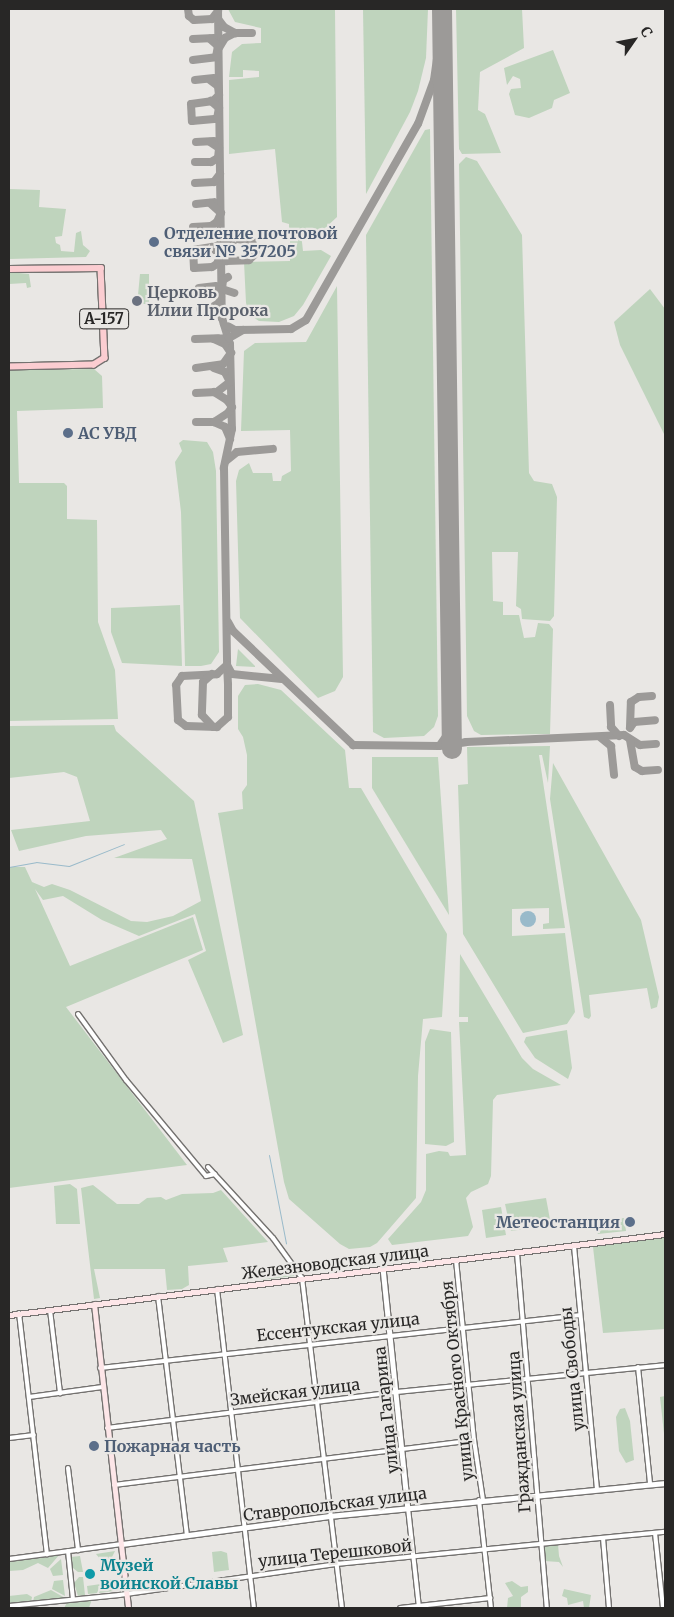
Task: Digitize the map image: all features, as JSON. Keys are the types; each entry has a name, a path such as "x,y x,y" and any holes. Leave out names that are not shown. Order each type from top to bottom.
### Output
{"main road":[{"name":"А-157","path":"9,268 101,268 105,358 94,364 9,367"},
{"name":"Железноводская улица","path":"9,1315 665,1234"},
{"path":"94,1304 128,1608"}],"street":[{"path":"78,1014 126,1080 206,1176 214,1174"},
{"path":"208,1167 273,1238 302,1278 329,1516 342,1608"},
{"name":"улица Свободы","path":"574,1246 579,1315 597,1489"},
{"name":"Гражданская улица","path":"517,1253 540,1544 547,1608"},
{"name":"улица Красного Октября","path":"456,1260 491,1608"},
{"name":"улица Гагарина","path":"383,1268 419,1607"},
{"path":"216,1289 254,1608"},
{"path":"158,1296 187,1535"},
{"path":"50,1310 60,1392"},
{"path":"19,1314 48,1554"},
{"name":"Ессентукская улица","path":"100,1368 390,1334 579,1315"},
{"name":"Змейская улица","path":"107,1428 396,1392 665,1365"},
{"path":"638,1367 650,1484"},
{"path":"29,1397 102,1387"},
{"path":"9,1438 34,1435"},
{"path":"114,1485 322,1457 474,1440"},
{"path":"68,1468 78,1550"},
{"name":"Ставропольская улица","path":"9,1559 329,1516 665,1483"},
{"name":"улица Терешковой","path":"9,1606 127,1593 250,1574 336,1564 665,1532"},
{"path":"655,1533 663,1608"},
{"path":"602,1538 609,1608"},
{"path":"68,1551 73,1599"},
{"path":"400,1608 490,1598"}],"green space":[{"path":"228,9 335,9 337,217 322,231 301,233 303,251 321,250 331,256 303,305 294,316 279,322 259,321 250,315 246,303 244,262 290,261 289,224 282,222 275,149 229,154 229,80 259,77 259,71 243,70 243,77 229,77 232,52 242,44 261,43 261,28 235,22"},
{"path":"363,9 428,9 426,58 418,91 410,112 366,194"},
{"path":"456,9 522,9 524,48 480,72 478,110 485,114 501,153 462,154 459,149"},
{"path":"553,50 570,93 554,100 552,108 529,118 515,115 509,94 511,89 521,88 520,79 513,76 507,85 504,68"},
{"path":"430,129 438,716 434,727 424,736 384,738 373,732 366,235 425,130"},
{"path":"466,157 477,161 522,235 529,473 534,481 552,484 557,497 554,616 550,621 522,619 521,609 516,606 518,552 492,552 493,601 503,602 503,615 519,615 524,638 535,637 538,623 549,624 553,629 550,734 481,735 474,731 467,716 459,164"},
{"path":"9,189 40,190 39,207 66,209 62,236 55,237 56,243 60,245 61,251 74,252 76,233 81,231 83,245 90,251 86,257 9,259"},
{"path":"9,272 29,274 31,287 27,288 26,283 9,284"},
{"path":"140,274 149,274 149,304 143,304 138,295"},
{"path":"337,286 343,677 335,691 318,698 240,618 236,481 239,470 249,463 253,473 272,473 273,481 281,481 282,476 291,471 290,430 241,431 244,351 255,343 306,342"},
{"path":"650,289 665,309 665,436 620,345 614,322"},
{"path":"94,369 102,376 103,408 17,411 19,483 64,483 67,486 67,519 97,520 98,622 115,670 118,719 9,721 9,370"},
{"path":"183,440 207,442 213,452 216,471 219,652 211,664 201,666 185,666 181,512 175,462 182,451 179,443"},
{"path":"180,605 182,666 122,663 111,632 111,608"},
{"path":"238,649 255,666 255,667 236,666"},
{"path":"258,684 281,690 345,750 349,788 361,788 447,934 442,1017 423,1019 418,1076 416,1198 377,1243 370,1247 349,1249 340,1244 289,1199 284,1182 218,813 243,809 242,792 247,785 247,755 243,737 238,729 238,696 245,685"},
{"path":"114,725 116,731 194,801 243,1035 223,1043 188,960 206,951 195,914 139,936 102,920 63,896 43,900 35,889 70,966 193,917 203,950 66,1007 187,1165 9,1188 9,867 25,867 32,882 44,887 52,884 70,890 131,921 147,922 173,916 201,901 192,859 114,858 167,839 161,830 86,836 19,851 11,830 90,821 77,777 64,772 9,778 9,726"},
{"path":"550,746 548,783 542,755 539,755 565,928 543,929 543,924 549,923 549,908 512,909 512,936 565,933 575,1012 567,1024 523,1033 463,934 458,785 468,784 467,747"},
{"path":"372,757 438,757 449,915 372,788"},
{"path":"553,763 641,920 659,997 657,1007 651,1009 647,988 589,995 591,1016 589,1019 584,1017 550,799"},
{"path":"460,954 522,1058 533,1069 561,1085 497,1095 493,1100 491,1176 488,1184 471,1192 466,1198 473,1227 468,1236 392,1245 388,1239 421,1202 426,1190 426,1154 439,1151 448,1152 450,1156 466,1155 459,1022 468,1022 468,1017 459,1017"},
{"path":"430,1029 451,1032 454,1142 446,1146 425,1144 425,1042"},
{"path":"567,1030 572,1068 568,1079 535,1058 524,1042 526,1037"},
{"path":"70,1184 77,1189 80,1224 56,1224 54,1186"},
{"path":"93,1185 117,1204 139,1204 147,1198 161,1197 166,1200 182,1194 213,1193 221,1190 268,1242 223,1248 228,1262 188,1266 189,1285 182,1289 167,1290 165,1269 94,1269 100,1298 94,1299 81,1188"},
{"path":"546,1198 551,1225 511,1231 505,1204"},
{"path":"501,1207 506,1235 486,1238 482,1210"},
{"path":"624,1218 626,1231 598,1234 595,1228 594,1222"},
{"path":"665,1237 665,1329 603,1333 593,1247"},
{"path":"293,1269 294,1276 260,1280 274,1277 274,1272"},
{"path":"665,1396 665,1443 660,1397"},
{"path":"625,1408 630,1421 634,1460 626,1463 619,1451 616,1417 620,1409"},
{"path":"558,1544 559,1556 563,1567 559,1562 544,1561 543,1547"},
{"path":"115,1551 109,1563 104,1564 96,1554"},
{"path":"221,1551 227,1553 229,1570 214,1572 212,1552"},
{"path":"60,1554 48,1568 38,1563 23,1570 9,1571 9,1561"},
{"path":"80,1556 83,1572 78,1572 73,1568 71,1557"},
{"path":"61,1559 63,1575 53,1576 50,1569"},
{"path":"79,1577 83,1577 85,1595 78,1596 74,1583"},
{"path":"112,1579 120,1590 99,1593 104,1580"},
{"path":"63,1580 65,1596 52,1589 54,1581"},
{"path":"512,1581 521,1587 528,1586 528,1592 521,1597 521,1608 507,1608 508,1598 513,1596 505,1583"},
{"path":"101,1584 97,1593 88,1594 87,1586"},
{"path":"564,1589 591,1595 589,1608 584,1608 583,1601 568,1605 567,1598 562,1596"},
{"path":"51,1590 65,1598 33,1602 34,1597"},
{"path":"27,1594 32,1597 31,1602 9,1604 9,1596"},
{"path":"92,1599 89,1608 64,1608 68,1601"}],"water":[{"path":"525,911 531,911 536,916 534,925 525,927 520,922 520,916"}],"waterway":[{"path":"9,867 36,862 69,866 124,844"},
{"path":"269,1155 286,1243"}],"taxiway":[{"path":"188,9 189,16 194,20 212,19 218,11"},
{"path":"218,9 222,318 230,344 232,429 224,468 227,665 228,685 228,717 217,727 186,726 178,720 176,685 182,676 217,674 227,665 232,674 282,679"},
{"path":"218,19 224,27 235,33 252,33"},
{"path":"224,324 235,330 291,329 306,320 418,124 434,80 442,23"},
{"path":"219,48 225,38 235,33"},
{"path":"193,39 214,38"},
{"path":"193,60 216,57 218,46 210,39"},
{"path":"195,80 214,78"},
{"path":"210,80 218,86 219,95 213,101 191,104 192,121 217,119 219,108 211,101"},
{"path":"196,142 214,141"},
{"path":"195,162 211,162 218,158 219,148 210,142"},
{"path":"195,183 214,182 220,174"},
{"path":"196,204 214,202"},
{"path":"193,227 211,226 217,222 221,213 210,203"},
{"path":"229,238 252,241 256,253"},
{"path":"216,246 234,240"},
{"path":"212,247 220,255 217,264 212,267 194,268 193,250 212,247"},
{"path":"221,255 226,261 249,260 256,253"},
{"path":"228,277 223,280 222,289 234,293"},
{"path":"199,288 216,286"},
{"path":"200,309 209,309 219,303 221,297 211,288"},
{"path":"196,368 223,364 231,353 225,344 214,339 229,338 243,330"},
{"path":"195,339 218,338"},
{"path":"196,393 217,392 230,382 225,372 214,368"},
{"path":"196,422 214,422 228,413 232,407 227,400 214,392"},
{"path":"214,422 225,427 230,439"},
{"path":"226,461 237,452 273,449"},
{"path":"228,622 233,631 353,745 439,746 466,742 624,735 640,745 656,744"},
{"path":"212,674 203,682 202,715 213,727"},
{"path":"630,727 631,702 639,697 652,696"},
{"path":"610,705 611,727 619,736"},
{"path":"630,728 634,722 655,720"},
{"path":"440,745 452,728"},
{"path":"601,738 611,746 614,775"},
{"path":"630,740 635,767 642,771 658,770"}],"runway":[{"path":"442,9 452,749"}],"place":[{"name":"Отделение почтовой связи № 357205","path":"154,242"},
{"name":"Церковь Илии Пророка","path":"137,301"},
{"name":"АС УВД","path":"68,433"},
{"name":"Метеостанция","path":"630,1222"},
{"name":"Пожарная часть","path":"94,1446"},
{"name":"Музей воинской Славы","path":"90,1574"}]}
